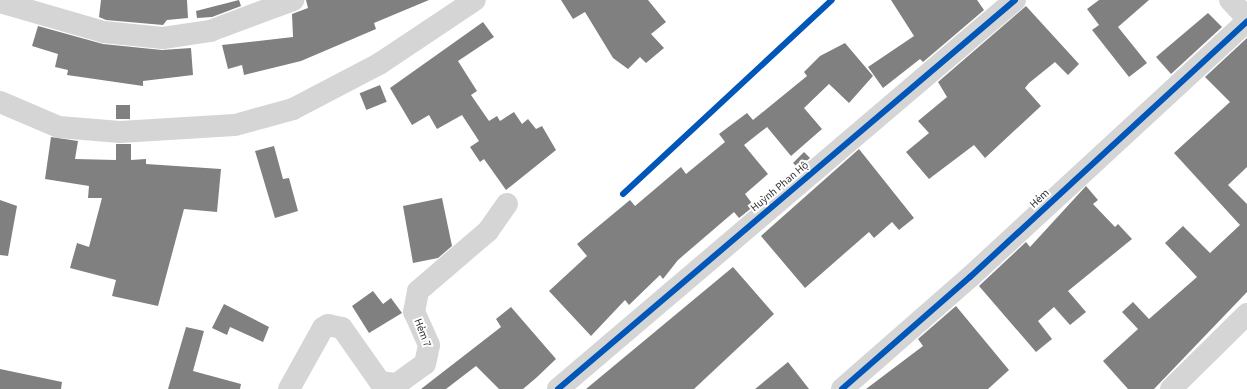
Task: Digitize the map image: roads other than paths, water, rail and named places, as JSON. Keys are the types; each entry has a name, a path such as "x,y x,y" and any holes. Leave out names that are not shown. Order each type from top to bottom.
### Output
{"street":[{"path":"0,2 90,29 163,38 210,31 293,0"},
{"path":"0,102 59,127 120,132 235,125 293,109 379,64 475,0"},
{"name":"Huỳnh Phan Hộ","path":"558,389 1015,0"},
{"path":"1230,0 1247,18"},
{"name":"Hẻm","path":"842,389 970,277 1247,21"},
{"name":"Hẻm 7","path":"289,389 322,328 328,325 342,328 380,382 398,387 425,364 429,356 429,345 414,312 418,291 488,231 507,204"},
{"path":"1171,389 1247,314"}]}
